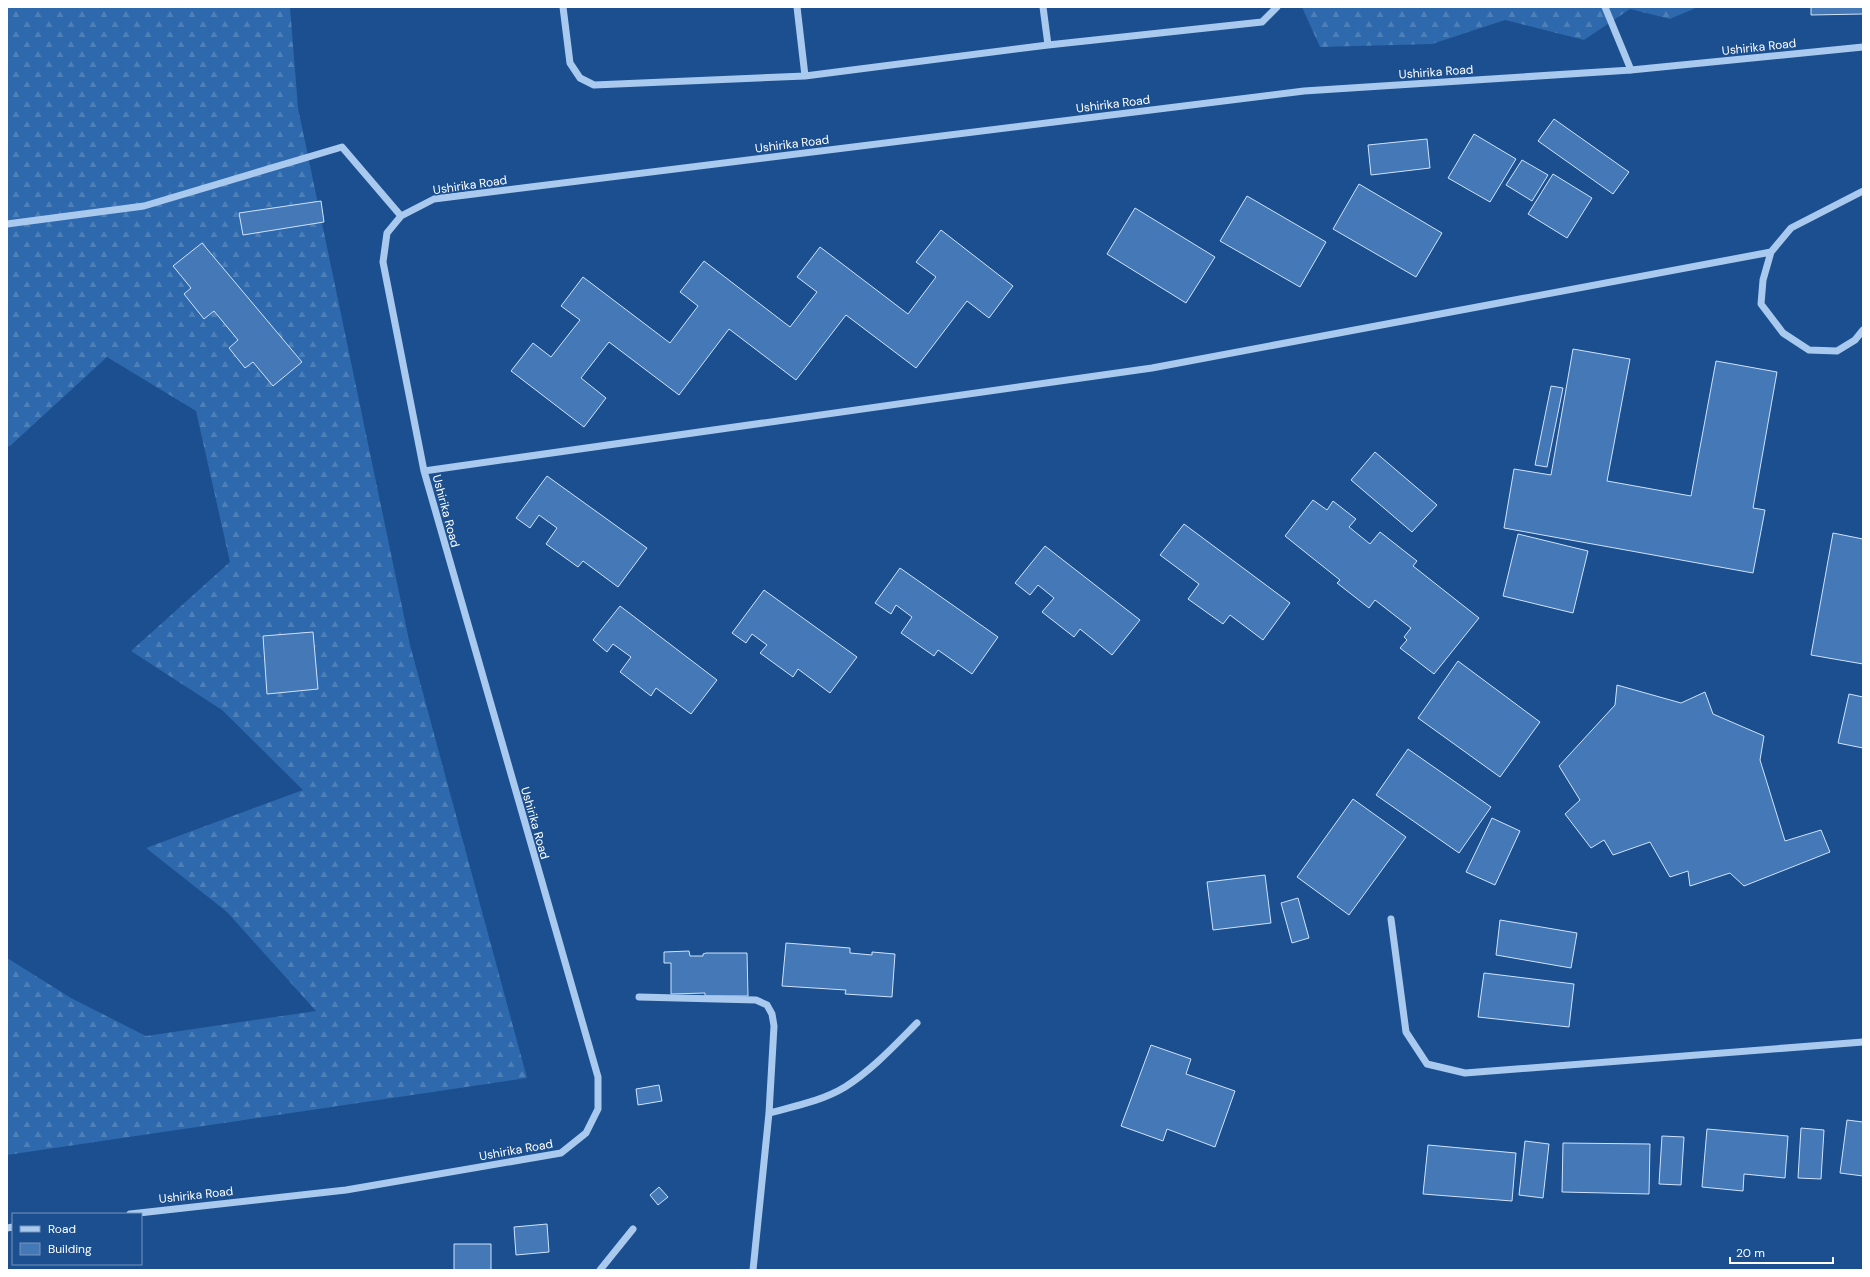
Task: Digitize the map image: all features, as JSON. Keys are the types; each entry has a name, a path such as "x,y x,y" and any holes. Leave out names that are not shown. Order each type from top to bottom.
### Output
{"street":[{"path":"563,7 570,63 580,78 594,85 805,76 1048,45 1262,22 1277,7"},
{"path":"797,7 805,76"},
{"path":"1043,7 1048,45"},
{"path":"1605,7 1631,70"},
{"name":"Ushirika Road","path":"139,1213 346,1190 561,1153 586,1133 598,1109 598,1078 424,471 383,262 387,233 401,216 434,199 1304,91 1631,70 1863,47"},
{"path":"7,224 144,206 342,147 401,216"},
{"path":"1863,191 1791,228 1771,252 1763,280 1761,304 1783,333 1809,350 1837,350 1855,340 1863,330"},
{"path":"424,471 1152,368 1771,252"},
{"path":"1391,919 1406,1032 1427,1064 1465,1073 1863,1042"},
{"path":"639,997 756,1000 767,1005 772,1014 774,1026 769,1113 753,1270"},
{"path":"769,1113 811,1102 844,1087 871,1068 917,1023"},
{"path":"600,1270 633,1230"}],"green space":[{"path":"7,7 290,7 298,108 410,645 527,1078 7,1155 7,958 71,998 146,1036 316,1011 227,912 146,848 303,790 222,710 131,651 230,562 196,411 107,357 10,446 7,446"},
{"path":"1302,7 1698,7 1670,19 1630,9 1584,40 1505,20 1432,44 1320,47"}],"building":[{"path":"1811,7 1863,7 1863,14 1811,15"},
{"path":"1554,119 1629,172 1613,194 1538,141"},
{"path":"1474,134 1516,159 1490,202 1448,178"},
{"path":"1427,139 1430,168 1371,175 1368,145"},
{"path":"1522,160 1548,175 1532,201 1506,185"},
{"path":"1553,174 1592,198 1567,238 1528,214"},
{"path":"1359,184 1442,233 1416,277 1333,229"},
{"path":"1247,196 1326,242 1300,287 1220,241"},
{"path":"321,201 324,222 243,235 239,213"},
{"path":"1135,208 1215,257 1186,303 1107,254"},
{"path":"941,230 1013,286 989,318 967,301 916,368 846,315 796,380 729,329 679,395 609,342 581,378 606,398 584,427 511,371 533,343 551,357 580,320 561,306 583,277 670,343 698,306 680,292 704,261 790,327 817,292 797,277 820,247 908,314 936,277 916,262"},
{"path":"202,243 302,362 273,386 253,362 245,368 229,348 238,340 214,311 204,319 184,294 191,288 173,266"},
{"path":"1573,349 1630,359 1607,481 1691,496 1716,361 1777,372 1753,508 1765,510 1753,573 1504,528 1514,469 1551,475"},
{"path":"1551,386 1563,388 1547,467 1535,465"},
{"path":"1375,452 1437,505 1412,532 1351,480"},
{"path":"547,476 647,548 618,587 583,561 578,567 546,544 557,528 539,515 530,528 516,518"},
{"path":"1313,500 1327,510 1333,501 1356,519 1349,527 1370,544 1380,532 1417,561 1413,566 1479,618 1434,674 1400,648 1407,640 1404,637 1411,628 1375,600 1369,608 1337,583 1340,580 1285,536"},
{"path":"1184,524 1290,603 1263,640 1230,615 1223,624 1188,599 1199,584 1160,555"},
{"path":"1833,533 1863,539 1863,664 1811,655"},
{"path":"1518,534 1588,551 1573,613 1503,596"},
{"path":"1045,546 1140,620 1112,655 1080,629 1074,637 1042,612 1054,598 1038,585 1030,595 1015,583"},
{"path":"900,568 998,637 972,674 938,650 934,656 901,633 912,617 896,605 891,614 875,603"},
{"path":"764,590 857,657 830,693 798,669 793,677 760,653 767,645 752,634 746,643 732,633"},
{"path":"620,606 717,680 691,714 656,688 651,696 620,672 631,657 613,644 607,652 593,640"},
{"path":"313,632 318,689 267,694 263,636"},
{"path":"1458,661 1540,722 1500,777 1418,718"},
{"path":"1617,685 1681,703 1705,692 1713,714 1764,736 1760,760 1785,841 1821,830 1830,852 1744,886 1730,873 1690,886 1688,871 1670,877 1650,842 1613,855 1604,840 1591,848 1565,814 1580,800 1559,766 1615,705"},
{"path":"1849,694 1863,697 1863,748 1838,743"},
{"path":"1408,749 1491,807 1459,853 1376,795"},
{"path":"1353,799 1406,837 1349,915 1297,877"},
{"path":"1492,818 1520,831 1495,885 1466,872"},
{"path":"1265,875 1271,923 1213,930 1207,882"},
{"path":"1298,898 1309,938 1292,943 1281,903"},
{"path":"1500,920 1577,933 1571,968 1496,955"},
{"path":"786,943 850,948 850,953 872,955 872,952 895,954 892,997 845,994 846,990 782,986"},
{"path":"689,951 690,956 703,956 703,954 706,953 747,953 748,996 705,996 705,993 671,994 671,963 664,963 664,952"},
{"path":"1484,973 1574,984 1569,1027 1478,1017"},
{"path":"1151,1045 1191,1059 1186,1074 1235,1091 1215,1147 1167,1129 1163,1141 1121,1126"},
{"path":"659,1085 662,1101 638,1105 636,1089"},
{"path":"1847,1120 1863,1122 1863,1176 1840,1173"},
{"path":"1801,1128 1824,1130 1821,1179 1798,1178"},
{"path":"1707,1129 1788,1136 1785,1178 1744,1174 1743,1191 1702,1187"},
{"path":"1662,1136 1684,1137 1681,1185 1659,1184"},
{"path":"1525,1141 1549,1144 1543,1198 1519,1195"},
{"path":"1563,1143 1650,1144 1649,1194 1562,1192"},
{"path":"1428,1145 1516,1153 1512,1201 1423,1194"},
{"path":"659,1187 668,1197 658,1205 650,1195"},
{"path":"547,1224 549,1252 516,1255 514,1227"},
{"path":"454,1244 491,1244 491,1270 454,1270"}]}
